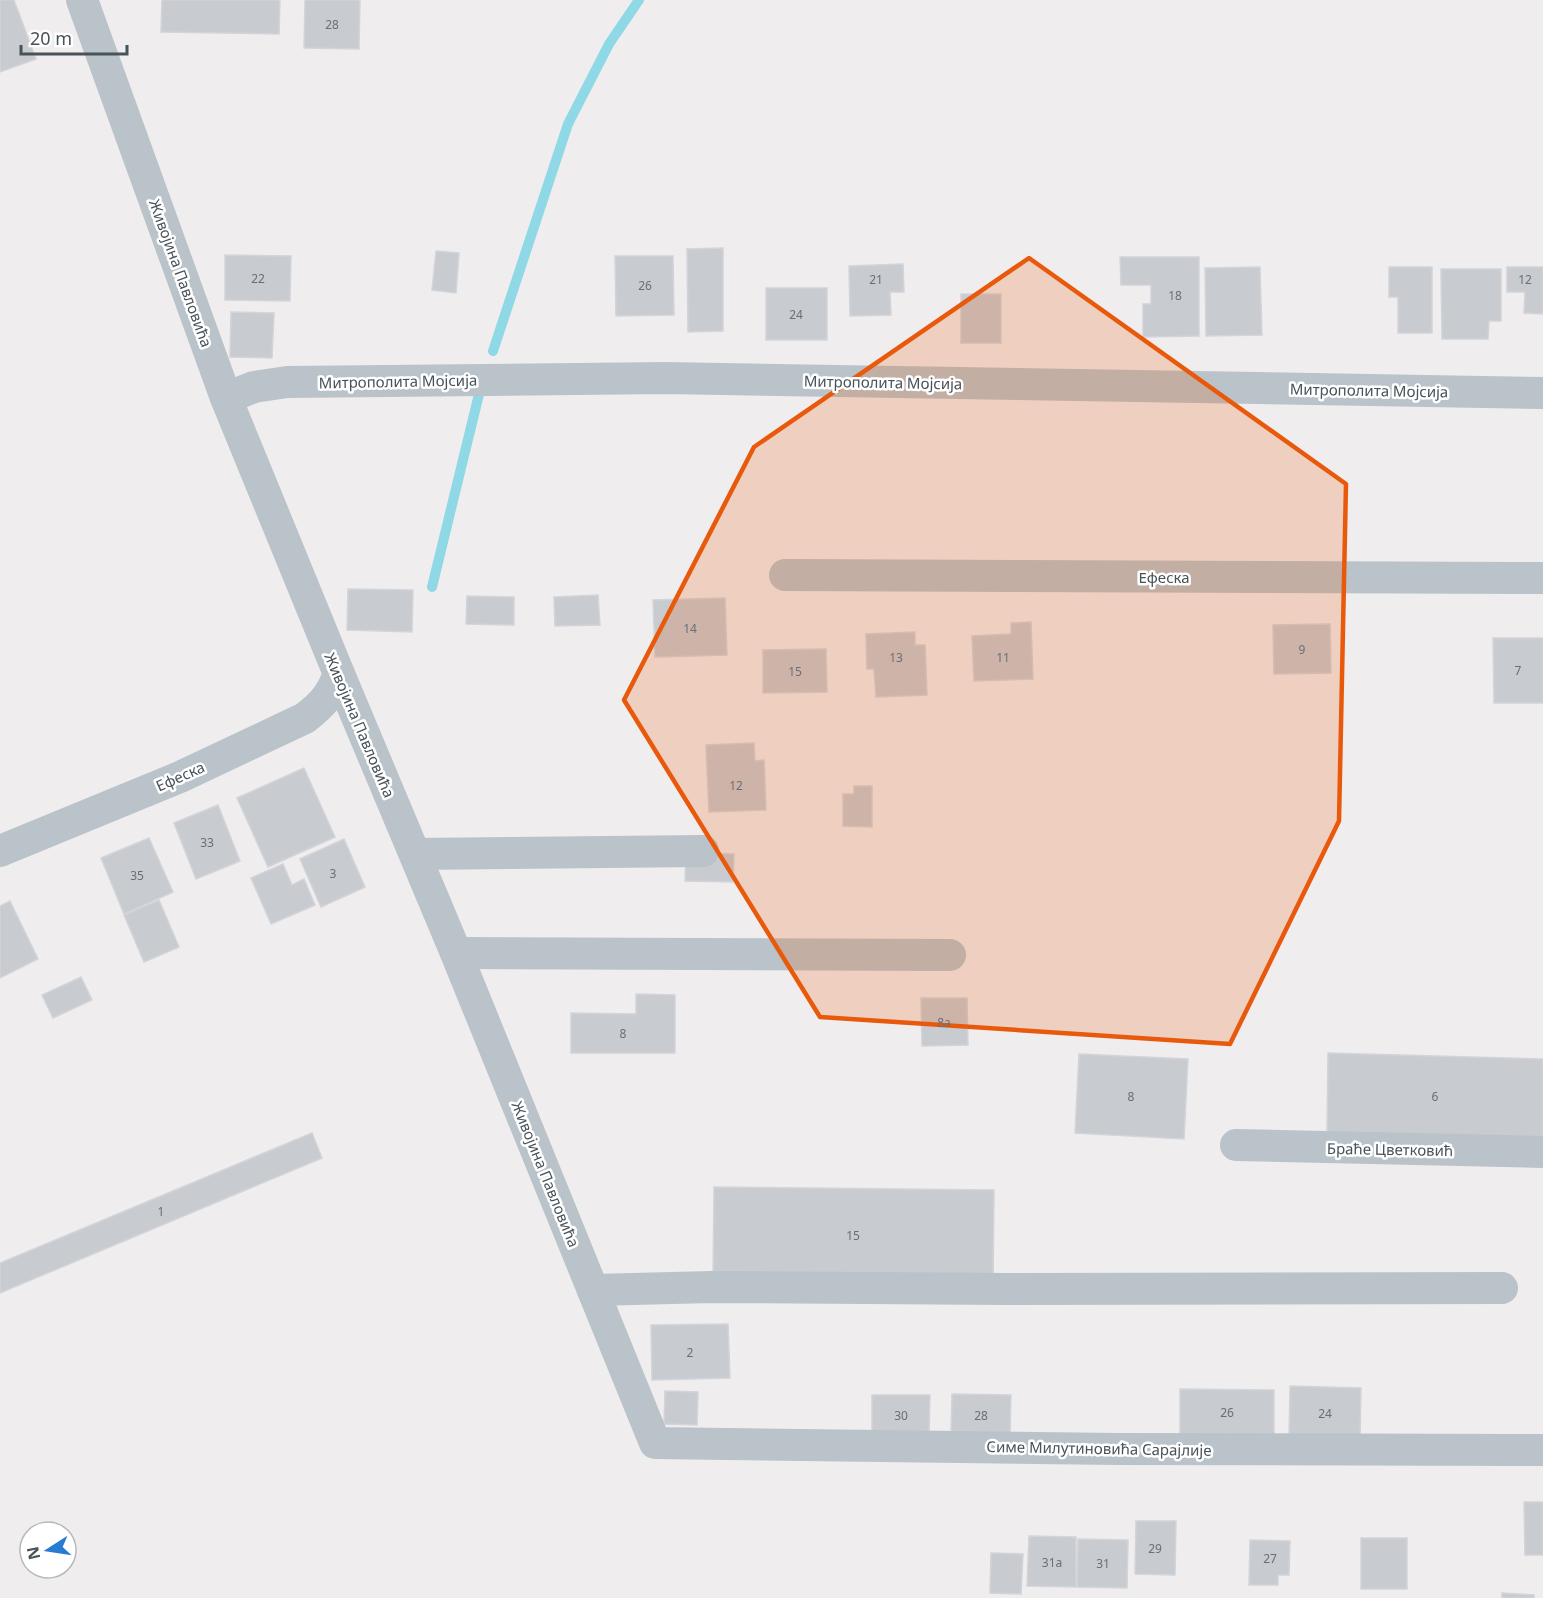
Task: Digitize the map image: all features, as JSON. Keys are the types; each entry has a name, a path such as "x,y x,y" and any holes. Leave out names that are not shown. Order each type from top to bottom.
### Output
{"street":[{"name":"Живојина Павловића","path":"82,0 226,398 656,1443"},
{"name":"Митрополита Мојсија","path":"226,398 254,387 287,382 654,378 1543,393"},
{"name":"Ефеска","path":"785,575 1543,578"},
{"name":"Ефеска","path":"0,851 180,777 305,718 320,707 332,692 339,674"},
{"path":"415,854 703,851"},
{"path":"456,953 950,955"},
{"name":"Браће Цветковић","path":"1236,1145 1543,1152"},
{"path":"593,1290 712,1287 1502,1288"},
{"name":"Симе Милутиновића Сарајлије","path":"656,1443 1129,1449 1543,1450"}],"highlighted area":[{"path":"1029,258 1346,484 1339,821 1230,1044 820,1017 624,700 754,447"}],"building":[{"path":"0,0 14,0 36,59 0,72"},
{"path":"162,0 280,0 279,34 161,32"},
{"path":"305,0 360,0 359,49 304,48"},
{"path":"723,248 723,331 688,332 687,249"},
{"path":"436,251 459,253 456,293 432,290"},
{"path":"225,255 291,256 290,301 225,300"},
{"path":"615,256 673,256 674,315 616,316"},
{"path":"1120,257 1199,257 1199,336 1143,337 1143,304 1151,304 1151,285 1121,285"},
{"path":"903,264 904,292 890,292 891,315 850,316 849,266"},
{"path":"1260,267 1262,335 1206,336 1205,268"},
{"path":"1389,267 1432,267 1432,333 1398,333 1398,297 1389,297"},
{"path":"1507,267 1543,267 1543,314 1524,313 1525,292 1507,292"},
{"path":"1441,269 1501,269 1501,321 1489,321 1488,339 1442,339"},
{"path":"766,288 827,288 827,340 766,340"},
{"path":"961,294 1001,294 1001,343 961,343"},
{"path":"231,312 274,313 272,358 230,357"},
{"path":"348,589 413,590 412,632 347,630"},
{"path":"598,595 600,625 555,626 554,597"},
{"path":"467,596 514,597 514,625 466,624"},
{"path":"725,598 727,655 655,657 653,600"},
{"path":"1031,622 1033,679 974,681 972,636 1011,634 1011,623"},
{"path":"1330,624 1331,673 1274,674 1273,625"},
{"path":"915,632 915,645 925,645 927,695 876,697 874,669 867,669 866,634"},
{"path":"1493,638 1543,638 1543,703 1494,703"},
{"path":"826,649 827,692 763,693 763,650"},
{"path":"754,743 755,761 764,760 766,810 709,812 706,745"},
{"path":"304,768 335,837 268,867 237,798"},
{"path":"854,786 872,786 872,827 843,826 843,794 854,794"},
{"path":"218,805 240,861 196,879 174,823"},
{"path":"149,838 173,892 124,914 101,858"},
{"path":"344,839 365,887 321,907 300,859"},
{"path":"686,853 734,854 733,882 685,881"},
{"path":"283,864 292,885 304,879 315,905 271,924 251,878"},
{"path":"159,900 179,947 144,962 124,915"},
{"path":"10,901 38,959 0,978 0,906"},
{"path":"81,977 92,1000 53,1018 42,995"},
{"path":"636,994 675,995 675,1053 571,1053 571,1013 636,1014"},
{"path":"921,998 967,998 968,1045 922,1046"},
{"path":"1328,1053 1543,1059 1543,1140 1327,1134"},
{"path":"1079,1054 1188,1059 1184,1139 1075,1133"},
{"path":"312,1133 322,1158 0,1293 0,1263"},
{"path":"714,1187 994,1190 993,1285 713,1281"},
{"path":"728,1324 730,1378 652,1380 651,1325"},
{"path":"1290,1386 1361,1388 1360,1440 1289,1438"},
{"path":"1180,1389 1274,1390 1274,1435 1180,1434"},
{"path":"665,1391 698,1392 697,1425 664,1424"},
{"path":"952,1394 1011,1395 1010,1435 951,1434"},
{"path":"872,1395 930,1395 929,1435 872,1434"},
{"path":"1524,1502 1543,1502 1543,1555 1525,1555"},
{"path":"1136,1521 1176,1521 1175,1575 1135,1574"},
{"path":"1029,1536 1076,1537 1076,1587 1027,1586"},
{"path":"1361,1538 1407,1538 1407,1589 1361,1589"},
{"path":"1078,1539 1128,1540 1127,1588 1077,1587"},
{"path":"1250,1540 1290,1541 1289,1575 1278,1575 1278,1585 1249,1585"},
{"path":"991,1553 1023,1554 1021,1594 990,1593"},
{"path":"1502,1593 1534,1595 1534,1598 1502,1598"}],"waterway":[{"path":"493,351 568,124 609,44 639,0"},
{"path":"432,587 481,386"}]}
